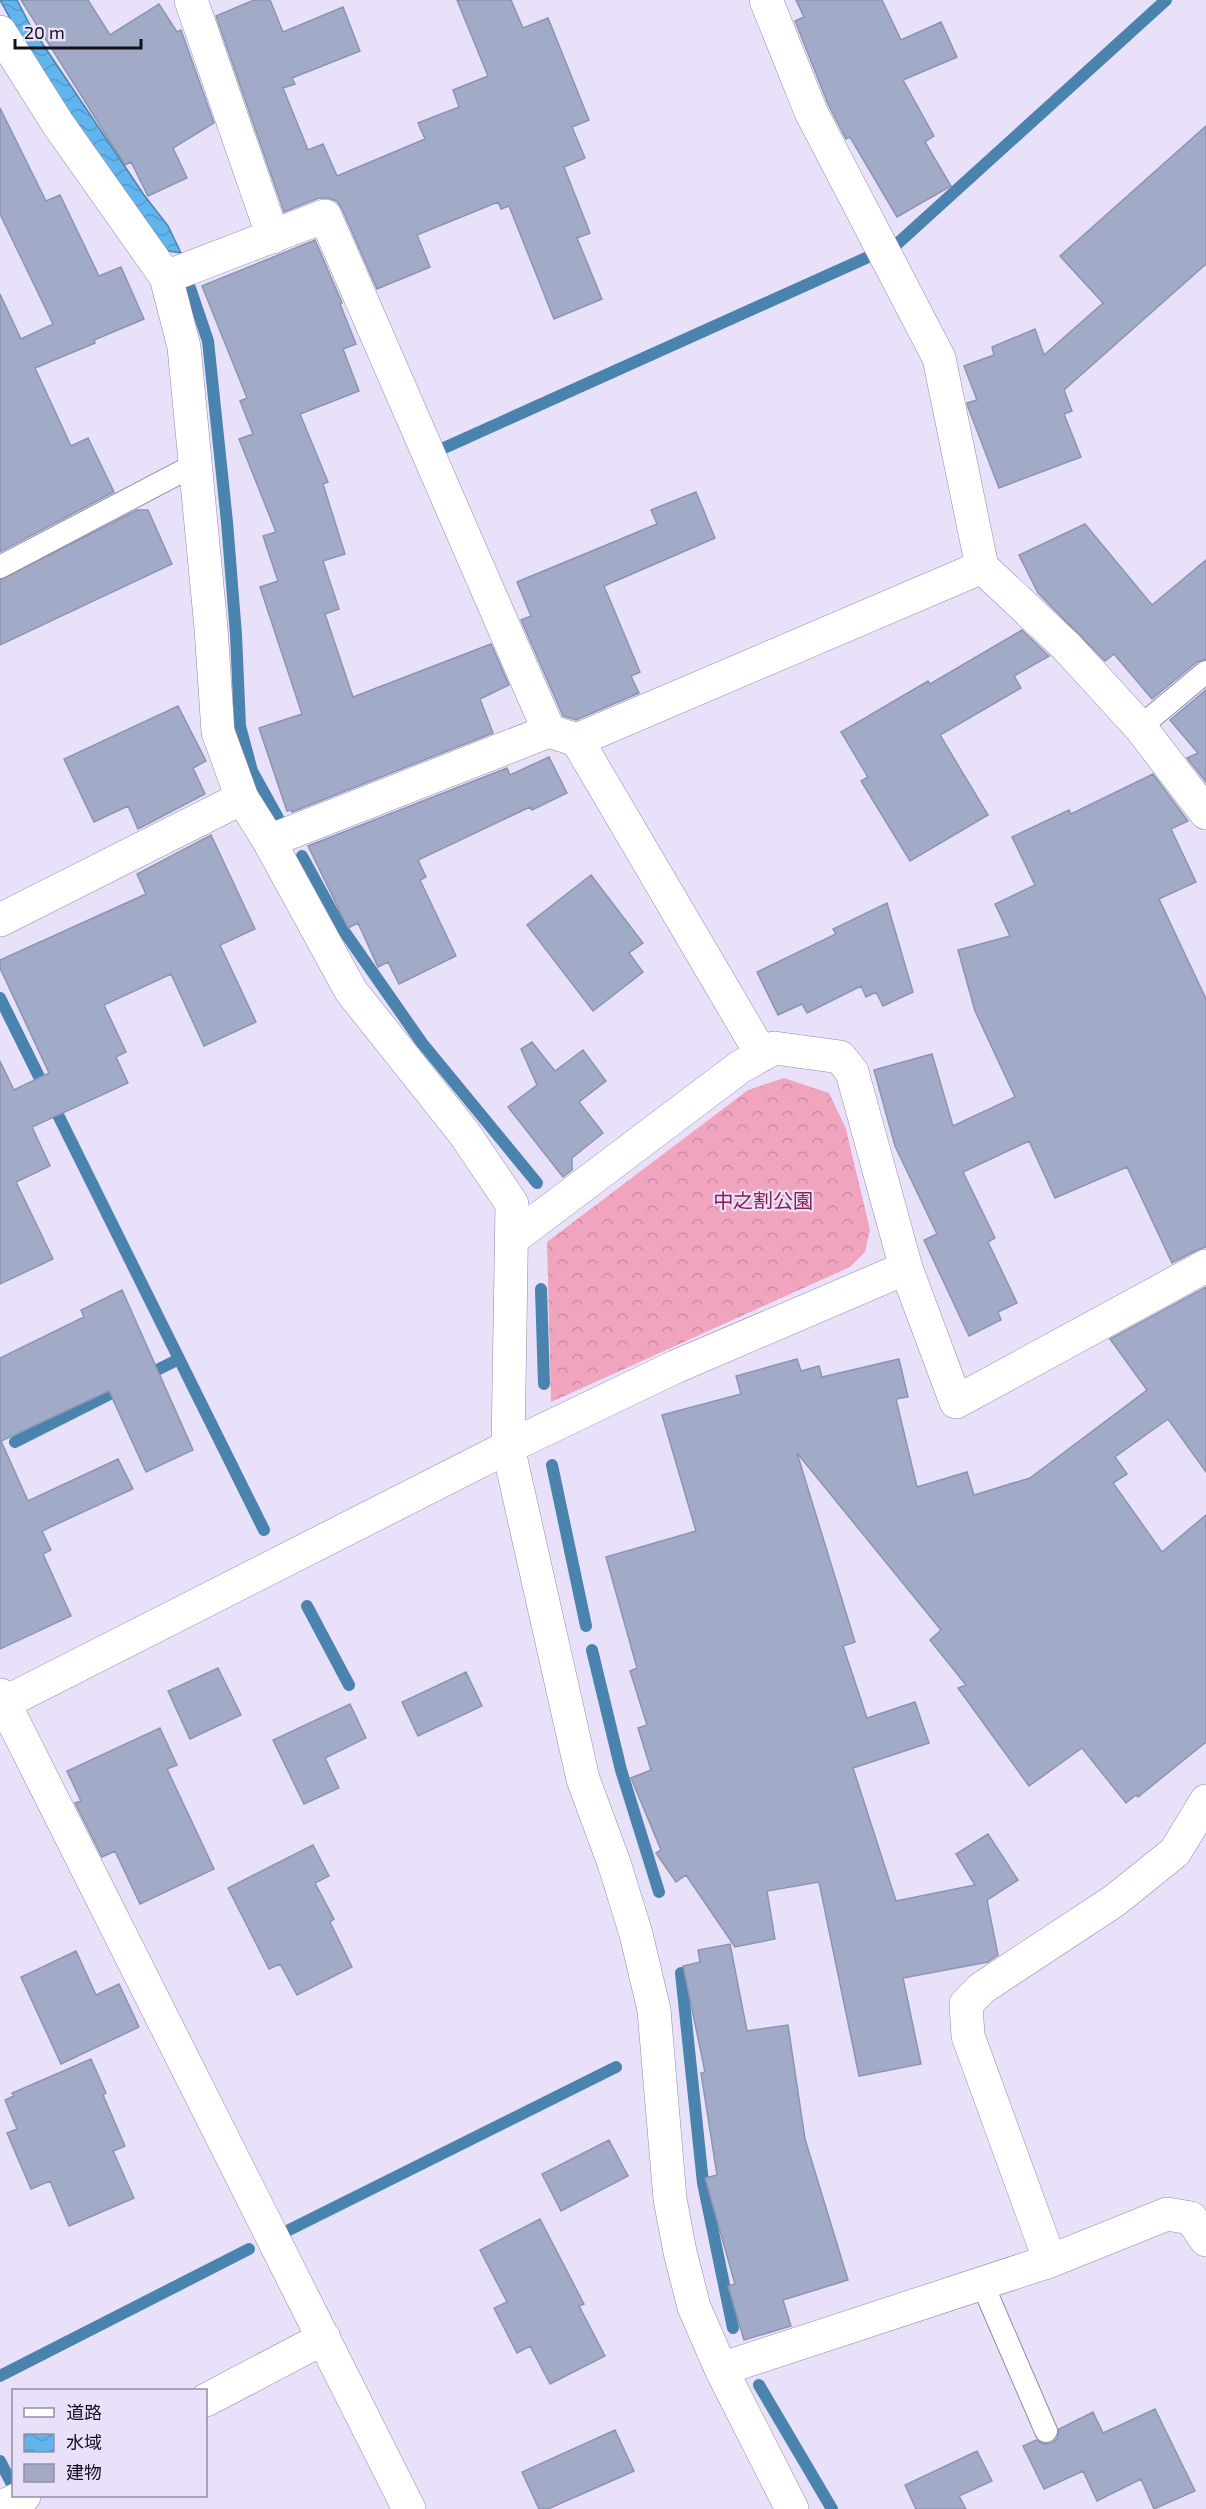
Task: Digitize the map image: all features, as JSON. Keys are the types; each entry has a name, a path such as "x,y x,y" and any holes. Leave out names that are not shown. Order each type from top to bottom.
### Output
{"street":[{"path":"192,0 273,237"},
{"path":"766,0 811,112 939,358 982,567 1066,646 1140,727 1206,813"},
{"path":"0,32 58,124 166,277 184,347 211,628 218,732 242,798 269,841 351,992 464,1133 512,1204 508,1447 583,1779 614,1863 636,1934 654,2010 670,2199 680,2252 694,2307 721,2369 792,2509"},
{"path":"166,277 325,216 563,736 762,1055"},
{"path":"269,841 563,736 982,567"},
{"path":"0,920 242,798"},
{"path":"512,1239 740,1066 774,1048 840,1057 852,1072 906,1268 956,1402 1206,1266"},
{"path":"409,2509 1,1701 508,1447 675,1367 906,1268"},
{"path":"1050,2261 968,2036 966,2004 982,1988 1114,1901 1175,1852 1206,1801"},
{"path":"721,2369 1050,2261 1167,2214 1191,2218 1206,2240"},
{"path":"207,2399 324,2338"},
{"path":"0,2508 22,2497"}],"lane":[{"path":"0,567 196,464"},
{"path":"1140,727 1206,672"},
{"path":"982,2283 1046,2431"}],"green space":[{"name":"中之割公園","path":"784,1078 829,1093 846,1129 870,1230 865,1252 850,1267 551,1402 547,1242 748,1090"}],"water":[{"path":"0,0 17,0 30,25 144,195 168,226 181,253 163,250 35,63"}],"building":[{"path":"21,0 88,0 110,35 159,4 177,32 181,30 214,123 173,148 187,178 148,196 131,162 125,165"},
{"path":"254,0 270,0 283,32 343,7 360,51 292,78 295,84 283,88 308,150 323,144 337,176 425,139 418,123 459,107 453,90 488,76 457,0 511,0 523,28 548,18 589,120 572,127 585,158 564,167 590,233 577,238 602,299 554,319 509,206 501,209 498,202 417,235 430,267 377,289 337,201 319,198 284,212 216,16"},
{"path":"796,0 882,0 901,40 941,22 957,57 903,80 934,136 925,142 951,186 897,217 850,137 846,139 828,104 795,21 804,17"},
{"path":"0,108 46,201 60,195 99,276 121,267 144,319 35,368 71,446 88,438 114,492 0,552 0,294 21,339 53,324 0,214"},
{"path":"1206,126 1206,264 1064,390 1072,411 1064,414 1081,457 999,488 968,407 967,403 977,400 964,366 994,355 992,347 1035,329 1044,355 1103,303 1060,256"},
{"path":"315,240 342,303 340,304 356,344 343,349 359,391 300,414 328,482 323,484 345,554 323,561 339,609 325,614 353,697 491,644 509,685 480,699 493,733 292,812 287,811 259,728 302,714 260,587 278,581 263,536 276,532 239,439 253,434 240,401 247,398 202,286"},
{"path":"696,492 715,538 604,586 640,672 631,676 639,693 576,720 563,716 521,620 531,616 517,582 657,524 651,510"},
{"path":"137,510 148,510 172,564 0,645 0,580"},
{"path":"1085,524 1152,605 1206,560 1206,659 1197,662 1152,699 1114,654 1105,661 1038,593 1019,555"},
{"path":"1022,630 1049,656 1014,676 1021,688 940,735 988,815 910,861 861,781 868,777 841,732 928,681 930,684"},
{"path":"1206,690 1206,782 1187,758 1198,753 1170,720"},
{"path":"178,706 206,761 193,768 205,794 138,829 128,806 94,822 64,759"},
{"path":"549,757 567,793 532,810 530,807 418,860 426,877 420,880 456,956 399,984 388,962 378,967 358,923 348,928 308,846 507,768 510,775"},
{"path":"1153,774 1188,821 1171,829 1196,882 1159,899 1206,999 1206,1247 1172,1263 1127,1167 1055,1198 1029,1141 963,1172 995,1238 988,1242 1017,1303 998,1312 1001,1320 969,1336 924,1240 937,1234 895,1146 874,1070 932,1054 953,1126 1015,1097 975,1011 958,950 1010,936 995,904 1035,885 1012,837 1069,810 1071,814"},
{"path":"211,835 255,929 220,945 256,1022 204,1046 171,974 104,1005 126,1052 116,1057 128,1083 32,1127 50,1166 16,1182 53,1259 0,1284 0,1061 14,1090 49,1073 0,968 0,960 146,894 137,874"},
{"path":"591,875 643,943 629,953 643,972 593,1011 527,925"},
{"path":"887,903 913,992 883,1006 876,992 866,997 861,986 807,1013 802,1004 778,1015 757,972 836,934 833,929"},
{"path":"532,1042 555,1071 583,1050 606,1081 579,1102 603,1133 572,1158 572,1170 563,1177 508,1107 537,1085 521,1049"},
{"path":"1206,1287 1206,1472 1168,1419 1115,1457 1127,1474 1113,1483 1162,1552 1206,1515 1206,1742 1138,1797 1136,1795 1126,1803 1082,1748 1029,1786 958,1688 966,1685 930,1640 941,1630 797,1453 855,1642 843,1646 867,1718 915,1702 929,1743 853,1768 896,1901 975,1885 956,1854 988,1834 1018,1880 987,1900 998,1955 988,1962 903,1978 921,2064 859,2076 819,1882 767,1891 775,1939 735,1947 686,1875 676,1882 656,1853 661,1850 631,1778 651,1770 638,1728 647,1725 630,1671 637,1668 606,1557 696,1531 662,1415 741,1394 736,1376 797,1359 801,1371 819,1366 822,1377 899,1359 908,1397 896,1399 917,1487 967,1472 974,1495 1030,1478 1147,1390 1110,1339"},
{"path":"122,1290 193,1450 146,1472 109,1391 1,1441 28,1501 118,1459 133,1489 42,1531 51,1550 43,1554 71,1616 0,1649 0,1358 84,1317 81,1310"},
{"path":"218,1668 241,1715 190,1739 168,1691"},
{"path":"466,1672 482,1706 418,1736 402,1702"},
{"path":"350,1704 366,1738 325,1758 339,1788 304,1804 273,1740"},
{"path":"160,1728 177,1765 167,1769 214,1869 140,1904 115,1851 102,1857 75,1803 81,1801 67,1771"},
{"path":"313,1845 329,1876 315,1883 334,1919 330,1922 352,1967 297,1995 280,1964 269,1969 228,1888"},
{"path":"730,1944 747,2031 788,2025 805,2139 848,2280 783,2300 791,2326 744,2340 728,2286 735,2284 705,2178 717,2175 701,2073 705,2072 683,1966 700,1962 698,1950"},
{"path":"76,1951 96,1995 119,1984 139,2027 61,2064 21,1977"},
{"path":"91,2059 106,2093 103,2095 125,2146 113,2151 134,2198 69,2226 50,2181 31,2189 7,2133 17,2129 5,2100 14,2096 12,2093"},
{"path":"609,2140 628,2176 561,2211 542,2174"},
{"path":"540,2219 584,2304 579,2306 605,2356 550,2384 530,2346 517,2353 494,2308 507,2302 480,2250"},
{"path":"1155,2409 1195,2491 1154,2509 1141,2479 1097,2501 1083,2471 1044,2489 1023,2446 1036,2440 1044,2444 1052,2443 1057,2439 1059,2429 1093,2412 1103,2433"},
{"path":"615,2430 634,2471 548,2509 539,2509 522,2472"},
{"path":"977,2451 992,2481 959,2496 966,2509 916,2509 905,2485"}],"waterway":[{"path":"897,244 1166,0"},
{"path":"444,448 866,258"},
{"path":"190,288 208,341 227,522 240,726 252,771 278,818"},
{"path":"302,856 339,924 422,1043 537,1183"},
{"path":"0,998 264,1530"},
{"path":"541,1289 544,1384"},
{"path":"145,1376 179,1359"},
{"path":"15,1442 124,1387"},
{"path":"552,1465 586,1626"},
{"path":"307,1606 349,1685"},
{"path":"592,1650 621,1770 659,1892"},
{"path":"681,1973 703,2183 733,2328"},
{"path":"289,2230 616,2067"},
{"path":"0,2376 249,2249"},
{"path":"759,2385 832,2509"},
{"path":"0,2461 12,2484"}]}
